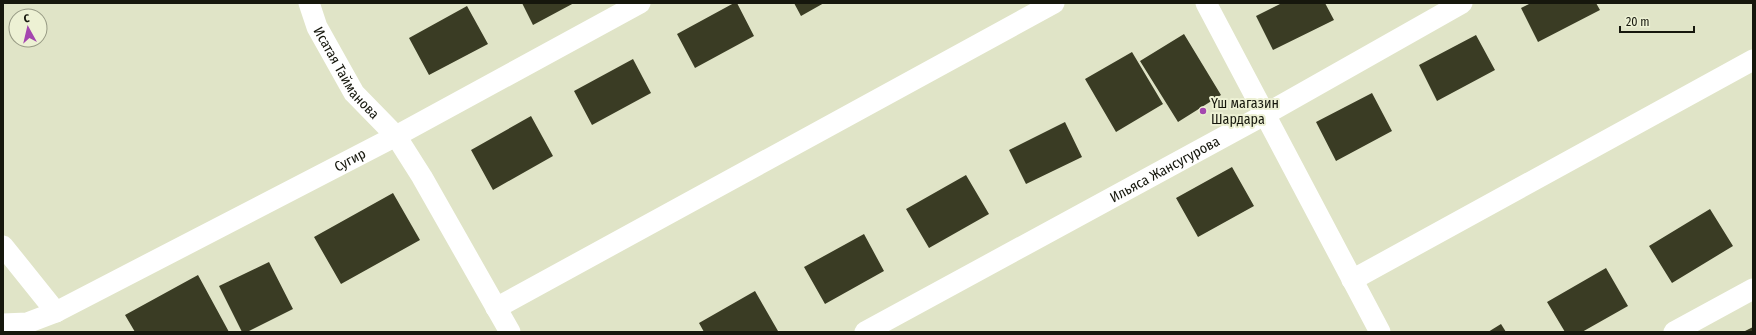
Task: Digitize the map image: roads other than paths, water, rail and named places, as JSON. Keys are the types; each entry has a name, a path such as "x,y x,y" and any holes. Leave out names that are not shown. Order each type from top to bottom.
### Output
{"street":[{"name":"Исатая Тайманова","path":"309,3 317,26 354,93 396,136 422,177 510,332"},
{"name":"Сугир","path":"3,324 27,323 56,312 396,136 640,3"},
{"path":"496,308 1054,3"},
{"path":"1206,3 1380,332"},
{"name":"Ильяса Жансугурова","path":"865,332 1264,115 1462,3"},
{"path":"1352,280 1753,60"},
{"path":"3,246 56,312"},
{"path":"1674,332 1753,289"}],"place":[{"name":"Үш магазин Шардара","path":"1203,111"}]}
